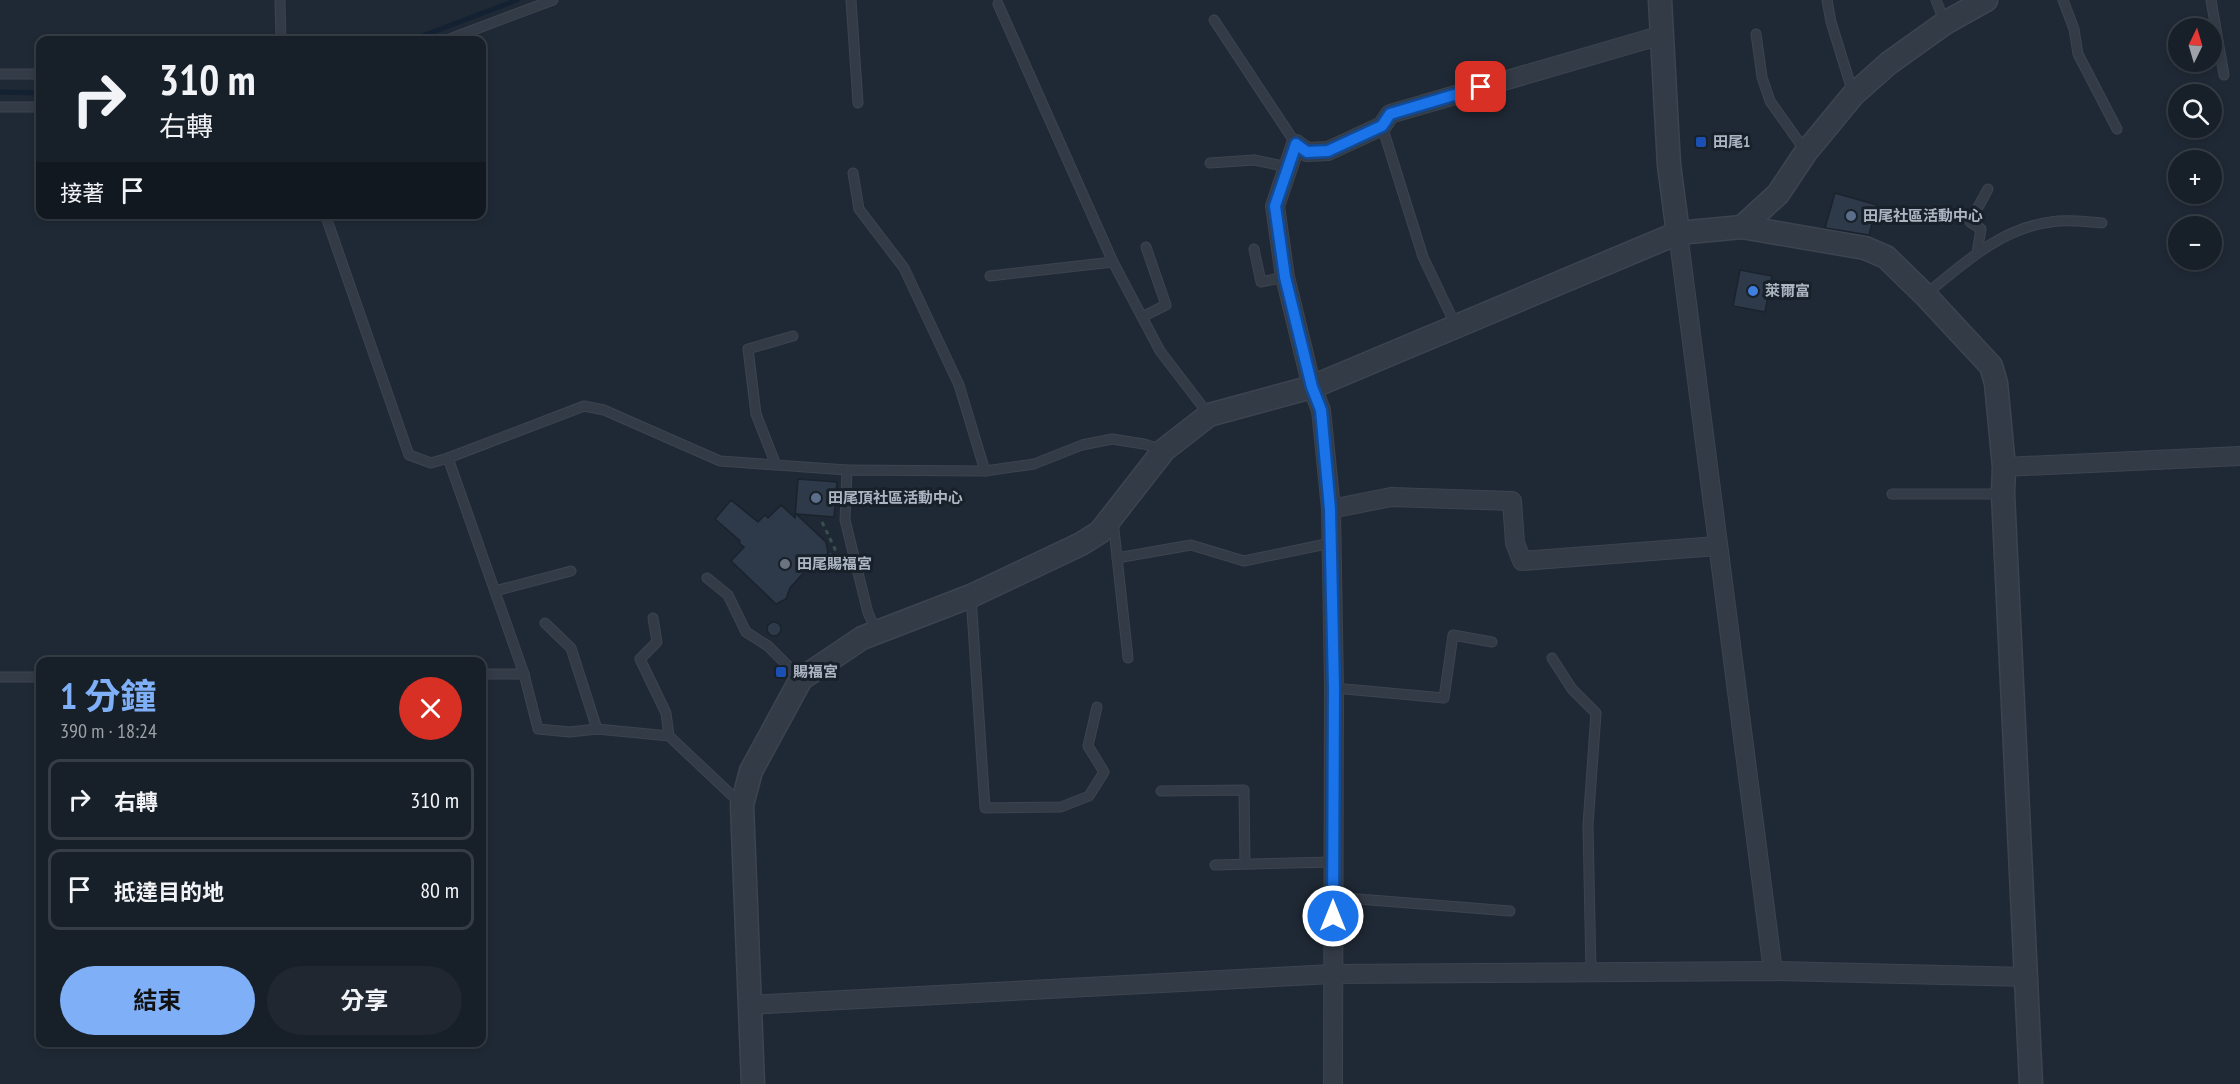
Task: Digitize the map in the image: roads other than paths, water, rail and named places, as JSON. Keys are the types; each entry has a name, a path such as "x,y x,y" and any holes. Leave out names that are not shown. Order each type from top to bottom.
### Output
{"street":[{"path":"1660,0 1669,165 1773,972"},
{"path":"1742,227 1778,195 1806,152 1853,95 1889,63 1945,23 1986,0"},
{"path":"1333,1084 1334,688 1330,509 1321,410 1312,387 1285,277 1275,206 1296,144 1307,152 1328,151 1382,126 1390,114 1662,35"},
{"path":"753,1084 748,1005 742,805 751,771 801,679 864,633 971,596 1081,544 1100,532 1164,450 1209,415 1312,387 1678,233 1742,227 1865,248 1886,257 1991,366 1996,384 2004,467 2003,494 2031,1084"},
{"path":"2004,467 2240,456"},
{"path":"1330,509 1391,497 1512,501 1515,543 1522,561 1717,546"},
{"path":"748,1005 1332,974 1773,972 2026,977"}],"lane":[{"path":"280,0 281,36"},
{"path":"458,36 553,0"},
{"path":"851,0 858,103"},
{"path":"1827,0 1831,22 1853,95"},
{"path":"1936,0 1945,23"},
{"path":"2063,0 2074,29 2078,54 2117,129"},
{"path":"2211,0 2224,75"},
{"path":"998,4 1113,262 1160,351 1209,415"},
{"path":"1214,20 1296,144"},
{"path":"1756,34 1762,77 1770,101 1806,152"},
{"path":"0,74 36,74"},
{"path":"0,107 36,107"},
{"path":"1382,126 1423,257 1456,326"},
{"path":"1210,163 1254,160 1288,167"},
{"path":"853,173 859,209 904,268 959,384 985,471"},
{"path":"1977,253 1981,229 1970,222 1988,189"},
{"path":"327,219 409,455 431,463 584,406 604,410 720,461 847,470 985,471 1034,464 1082,445 1112,439 1164,450"},
{"path":"1925,295 1977,253 2019,229 2052,221 2102,223"},
{"path":"1142,317 1166,305 1146,247"},
{"path":"1254,249 1261,282 1285,277"},
{"path":"990,276 1113,262"},
{"path":"776,465 756,414 748,349 794,336"},
{"path":"448,458 524,674 538,729 570,732 597,729 669,736 742,805"},
{"path":"847,470 845,520 868,613 864,633"},
{"path":"1892,494 2003,494"},
{"path":"1113,516 1128,658"},
{"path":"1117,558 1191,545 1244,561 1331,543"},
{"path":"495,591 571,571"},
{"path":"707,578 728,595 746,632 768,646 801,679"},
{"path":"971,596 985,808 1061,807 1089,796 1104,772 1088,746 1097,707"},
{"path":"653,618 657,642 640,659 666,713 669,736"},
{"path":"545,623 571,648 597,729"},
{"path":"1334,688 1444,699 1453,635 1492,642"},
{"path":"1552,658 1572,688 1596,713 1588,825 1591,973"},
{"path":"486,674 524,674"},
{"path":"0,677 36,677"},
{"path":"1161,791 1244,790 1245,864"},
{"path":"1215,865 1333,862"},
{"path":"1333,897 1510,911"}],"waterway":[{"path":"422,36 517,0"},
{"path":"0,92 36,93"}],"place":[{"name":"田尾1","path":"1701,142"},
{"name":"田尾社區活動中心","path":"1851,216"},
{"name":"萊爾富","path":"1753,291"},
{"name":"田尾頂社區活動中心","path":"816,498"},
{"name":"田尾賜福宮","path":"785,564"},
{"name":"賜福宮","path":"781,672"}]}
